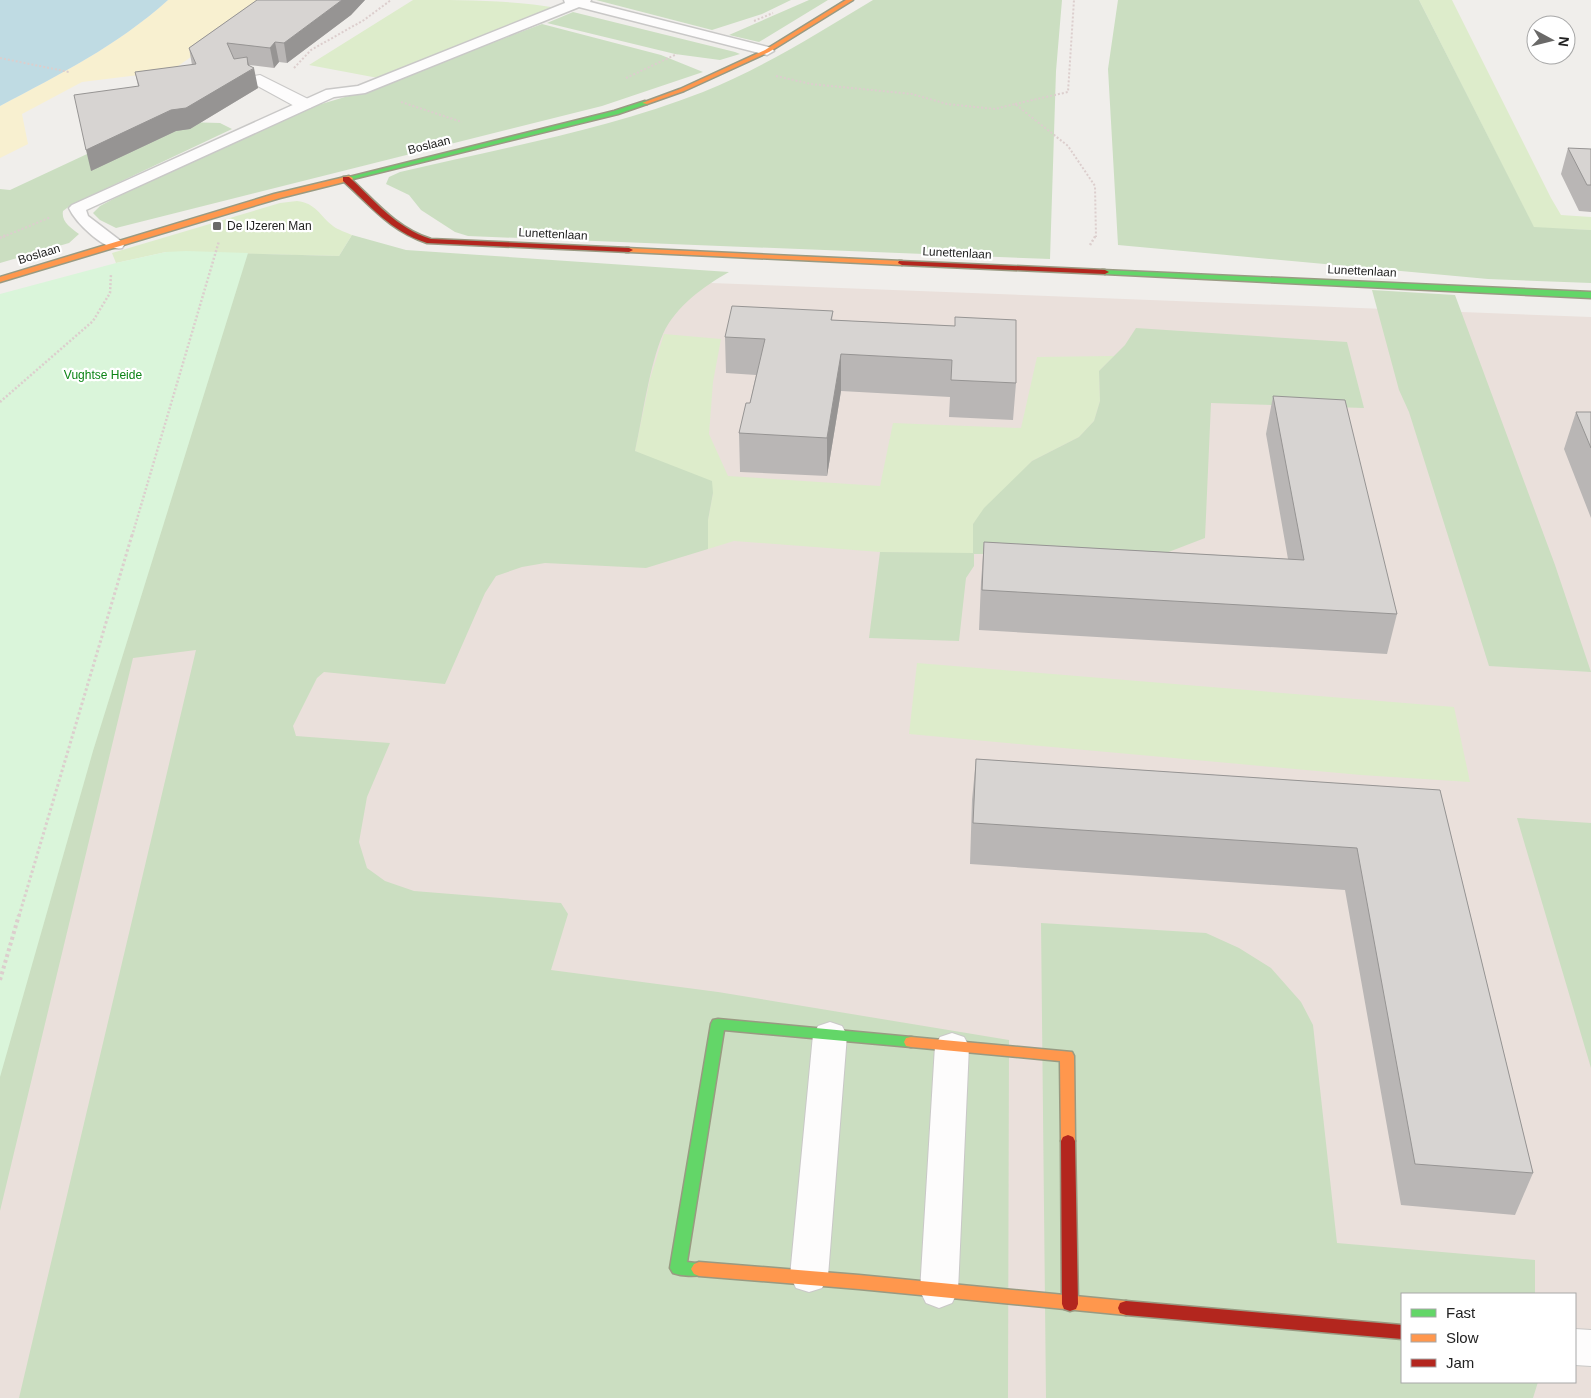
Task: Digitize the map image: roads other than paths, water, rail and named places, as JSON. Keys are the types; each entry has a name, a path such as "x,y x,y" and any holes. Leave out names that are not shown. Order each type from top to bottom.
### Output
{"street":[{"name":"Boslaan","path":"0,280 277,196 616,113 682,90 735,67 767,51 850,0"},
{"path":"260,80 304,104"},
{"name":"Lunettenlaan","path":"346,179 370,200 394,228 410,237 430,241 1591,295"},
{"path":"1070,1304 1067,1056 718,1024 678,1268 808,1276 939,1292 1070,1304 1401,1332"},
{"path":"808,1276 830,1034"},
{"path":"939,1292 952,1046"},
{"path":"1576,1347 1591,1348"}],"lane":[{"path":"561,0 583,1 767,51"},
{"path":"116,245 81,218 77,208 304,104 331,93 360,90 583,1"}],"water":[{"path":"0,0 168,0 108,45 66,71 0,106"}],"place":[{"name":"De IJzeren Man","path":"217,226"}],"park label":[{"name":"Vughtse Heide","path":"103,375"}]}
